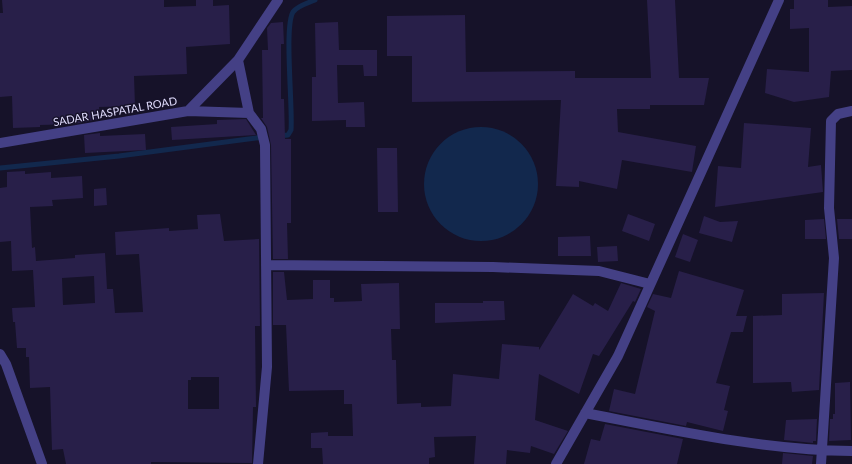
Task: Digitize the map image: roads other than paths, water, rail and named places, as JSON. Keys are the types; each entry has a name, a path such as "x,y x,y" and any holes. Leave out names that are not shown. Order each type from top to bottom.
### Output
{"street":[{"name":"SADAR HASPATAL ROAD","path":"0,143 188,110 238,60 278,0"},
{"path":"556,464 618,356 779,0"},
{"path":"238,60 248,113 261,129 265,145 267,366 258,464"},
{"path":"188,110 248,113"},
{"path":"821,464 834,258 829,208 831,122 838,114 852,111"},
{"path":"266,265 493,267 599,271 650,284"},
{"path":"0,354 6,364 42,464"},
{"path":"585,413 748,443 822,451 852,451"}],"water":[{"path":"481,127 503,132 521,144 533,162 538,184 533,206 521,224 503,236 481,241 459,236 441,224 429,206 424,184 429,162 441,144 459,132"}],"waterway":[{"path":"278,136 288,135 291,130 289,50 290,20 293,12 297,8 315,0"},
{"path":"0,168 119,156 264,137"}]}
